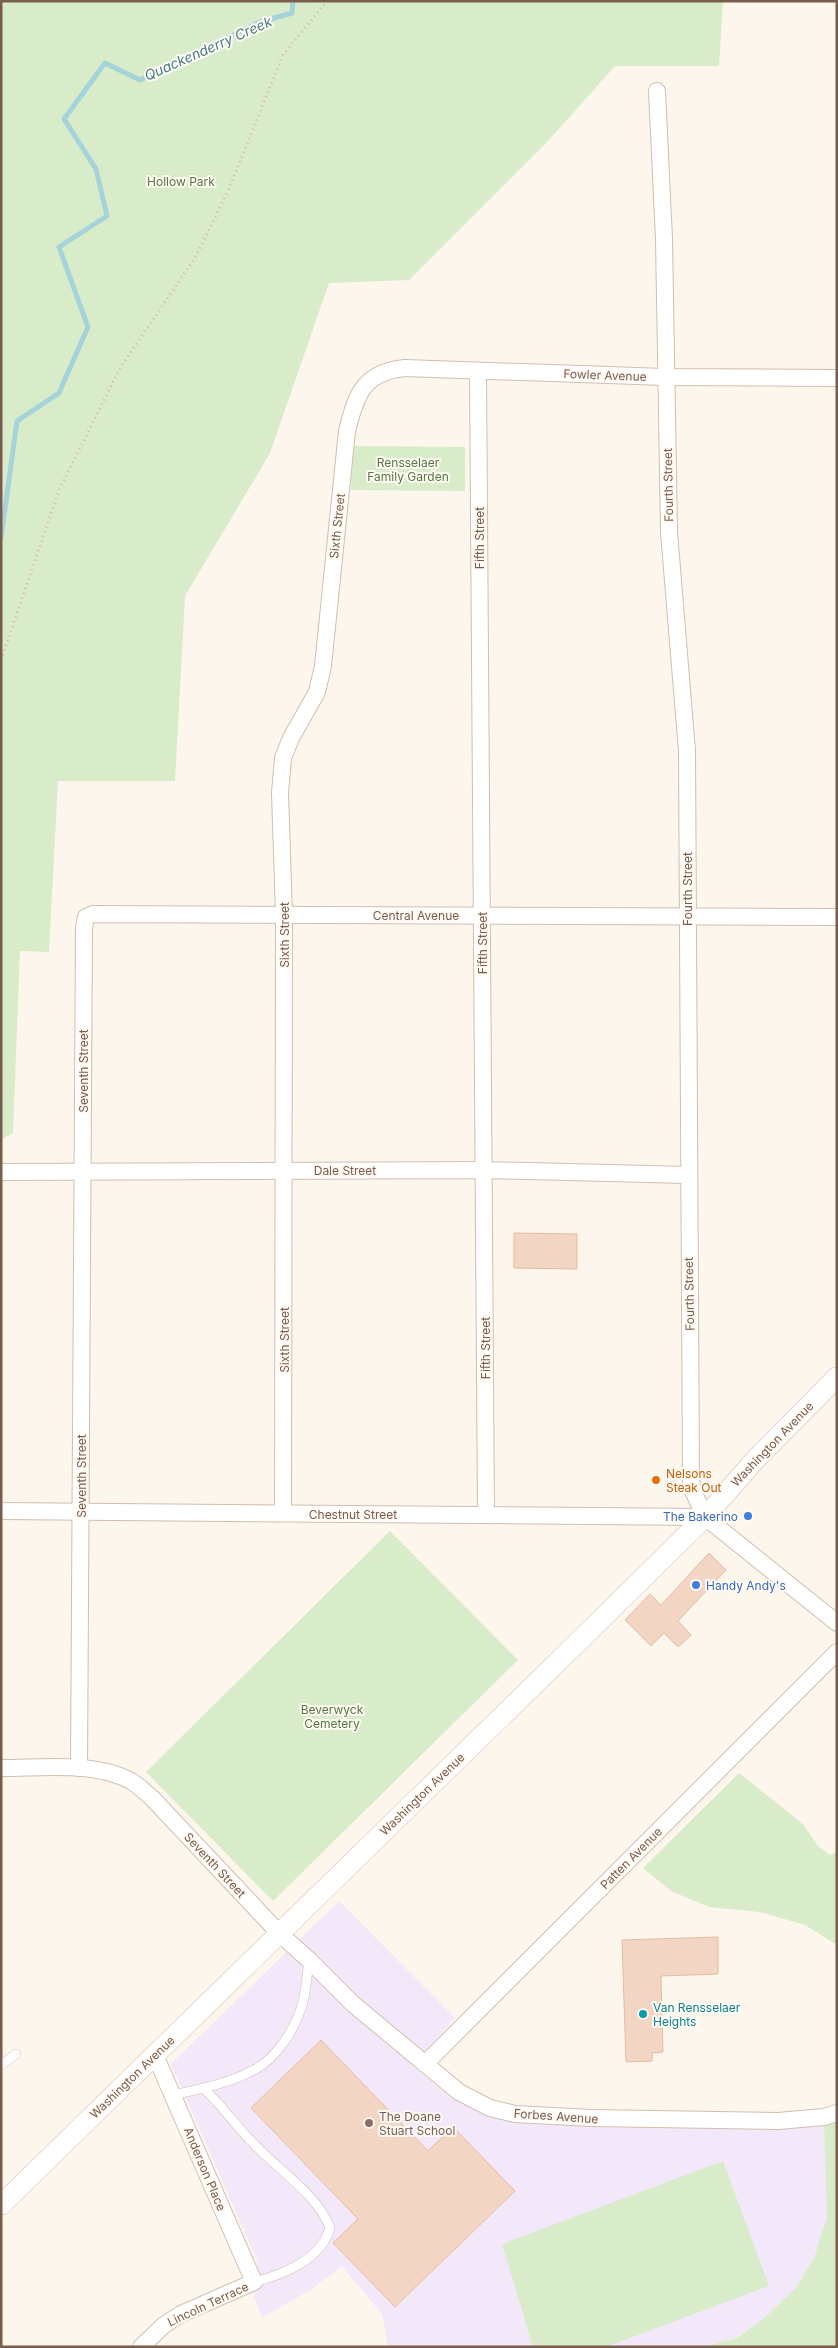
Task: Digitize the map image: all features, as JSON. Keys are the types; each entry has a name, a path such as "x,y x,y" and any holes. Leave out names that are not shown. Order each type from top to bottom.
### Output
{"street":[{"name":"Fourth Street","path":"657,91 664,239 669,532 687,751 691,1480 693,1491 706,1516 837,1623"},
{"name":"Fowler Avenue","path":"374,376 388,370 405,368 665,377 837,378"},
{"name":"Fifth Street","path":"478,371 486,1515"},
{"name":"Sixth Street","path":"283,1513 284,915 280,793 283,758 291,738 318,692 323,666 347,431 352,412 361,391 374,376"},
{"name":"Central Avenue","path":"86,917 93,914 837,917"},
{"name":"Seventh Street","path":"86,917 84,928 79,1768 106,1771 132,1781 152,1798 280,1934"},
{"name":"Dale Street","path":"1,1172 484,1170 688,1175"},
{"name":"Washington Avenue","path":"1,2204 280,1934 706,1516 756,1460 837,1377"},
{"name":"Chestnut Street","path":"1,1511 706,1516"},
{"name":"Patten Avenue","path":"426,2064 837,1652"},
{"path":"1,1768 79,1768"},
{"name":"Forbes Avenue","path":"280,1934 353,2004 459,2092 490,2108 515,2114 564,2118 778,2121 824,2117 837,2113"},
{"name":"Anderson Place","path":"156,2054 254,2282"},
{"name":"Lincoln Terrace","path":"141,2347 164,2325 181,2314 254,2282"}],"lane":[{"path":"173,2095 202,2088 255,2070 276,2051 293,2028 302,2005 309,1960"},
{"path":"1,2066 16,2054"},
{"path":"202,2088 216,2100 234,2124 260,2151 318,2206 330,2227 328,2236 317,2250 297,2265 273,2277 254,2282"}],"path":[{"path":"1,660 59,490 120,368 195,258 228,191 283,55 327,1"}],"shaded area":[{"name":"The Doane Stuart School","path":"339,1901 455,2018 413,2066 451,2098 482,2113 513,2121 594,2127 781,2129 824,2125 827,2217 814,2258 796,2288 763,2319 736,2338 702,2347 388,2347 382,2314 342,2266 312,2289 262,2318 254,2297 257,2260 171,2064"}],"green space":[{"name":"Hollow Park","path":"1,1 723,1 719,66 615,66 548,141 409,280 329,283 270,453 185,596 175,781 58,781 49,952 20,951 13,1133 1,1140"},
{"name":"Rensselaer Family Garden","path":"352,446 465,447 465,491 351,490"},
{"name":"Beverwyck Cemetery","path":"390,1531 518,1660 273,1901 146,1772"},
{"path":"739,1773 803,1824 818,1846 830,1855 837,1852 837,1945 805,1925 760,1912 709,1907 671,1891 643,1868"},
{"path":"837,2119 837,2347 702,2347 737,2338 763,2319 796,2288 814,2258 827,2217 824,2125"},
{"path":"723,2161 769,2286 606,2347 533,2347 502,2244"}],"building":[{"path":"514,1233 577,1234 577,1269 514,1268"},
{"path":"709,1553 726,1570 678,1621 691,1635 678,1647 664,1633 651,1646 625,1620 650,1594 661,1605"},
{"name":"Van Rensselaer Heights","path":"718,1937 718,1974 661,1976 663,2052 652,2053 652,2061 626,2062 622,1940"},
{"name":"The Doane Stuart School","path":"321,2040 428,2151 453,2127 515,2191 395,2307 333,2243 358,2219 251,2108"}],"waterway":[{"name":"Quackenderry Creek","path":"1,538 17,421 59,393 88,327 59,247 107,216 96,169 64,119 105,63 140,80 260,22 292,13 293,1"}],"place":[{"name":"Nelsons Steak Out","path":"656,1480"},
{"name":"The Bakerino","path":"748,1516"},
{"name":"Handy Andy's","path":"696,1585"},
{"name":"Van Rensselaer Heights","path":"643,2014"},
{"name":"The Doane Stuart School","path":"369,2123"}]}
